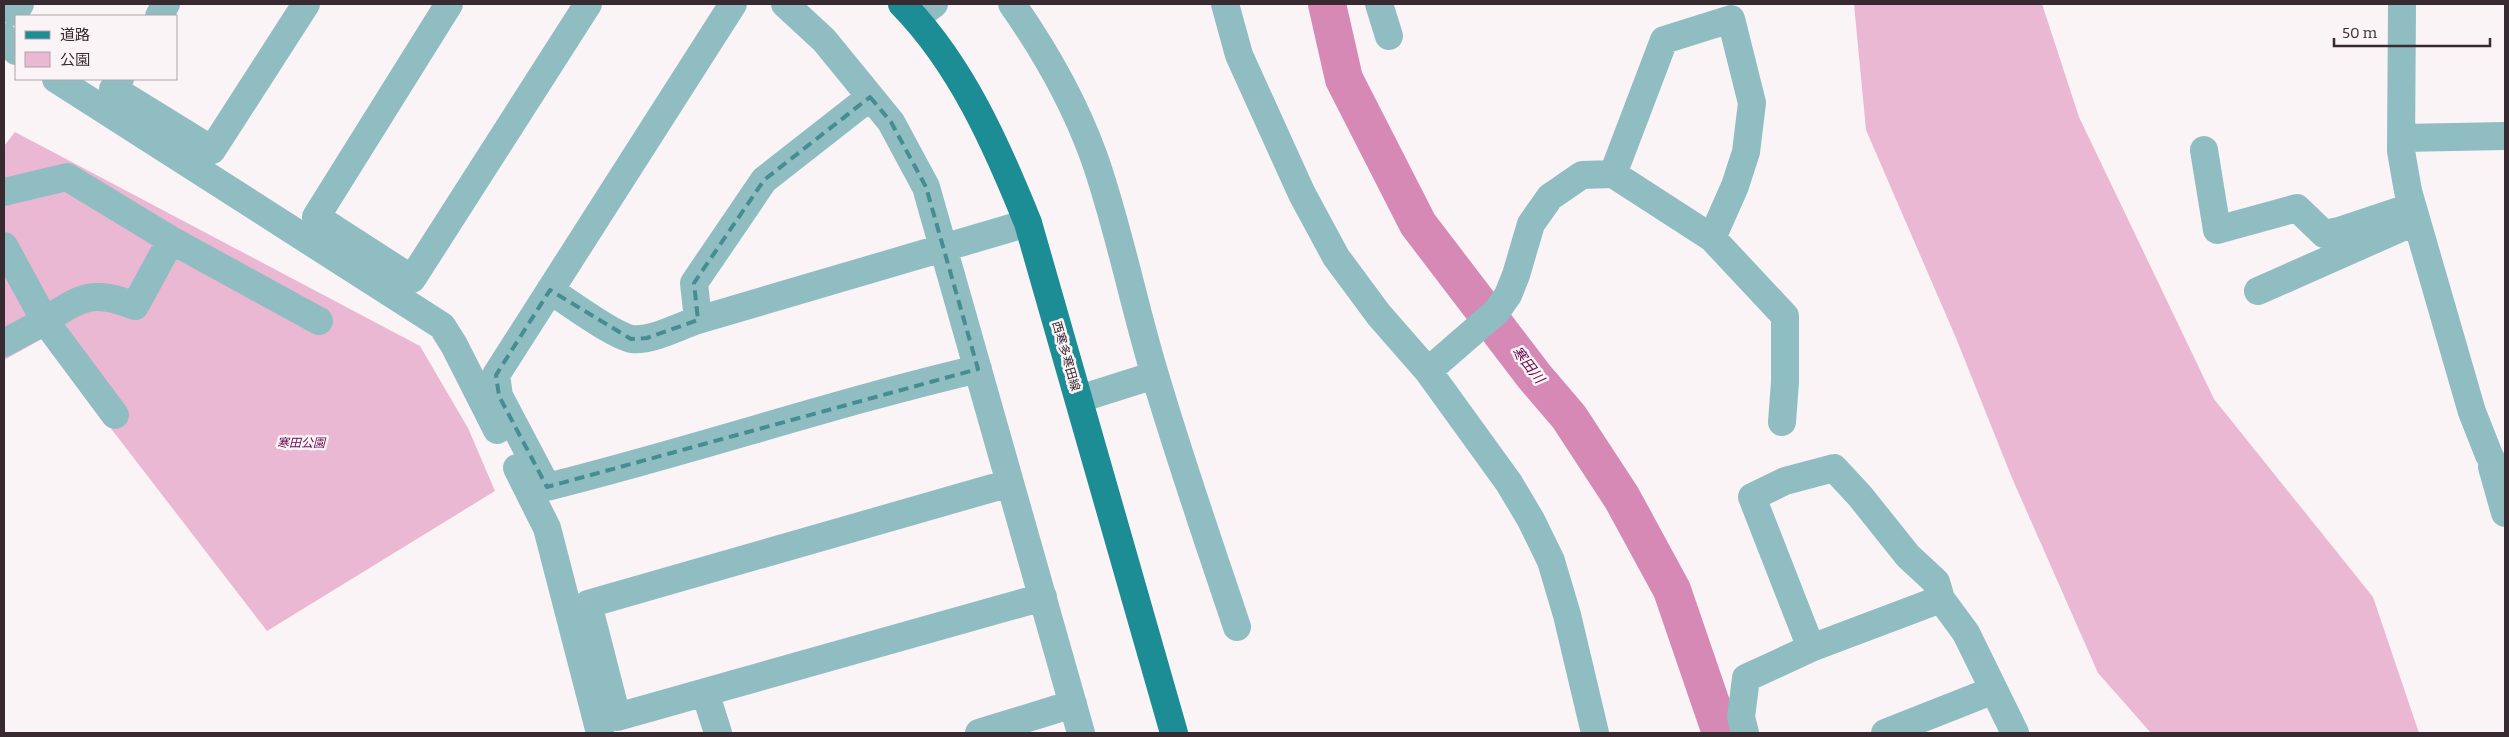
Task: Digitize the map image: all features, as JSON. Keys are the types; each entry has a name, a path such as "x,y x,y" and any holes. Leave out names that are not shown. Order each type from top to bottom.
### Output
{"main road":[{"name":"西寒多寒田線","path":"917,8 1001,155 1028,223 1174,733"}],"street":[{"path":"9,4 15,12 20,4"},
{"path":"160,15 166,4"},
{"path":"119,80 113,89 212,150 306,4"},
{"path":"449,4 316,217 412,279 588,4"},
{"path":"733,4 496,375 499,396 548,487 912,384 978,369"},
{"path":"785,4 824,40 891,122 926,188 1081,733"},
{"path":"1012,4 1041,45 1068,96 1093,156 1123,253 1155,375 1237,627"},
{"path":"1225,4 1239,55 1302,194 1332,249 1379,315 1428,371 1510,483 1532,520 1551,561 1567,615 1595,733"},
{"path":"1379,4 1389,36"},
{"path":"2402,4 2401,138 2413,214 2472,412 2489,455 2505,513"},
{"path":"1613,174 1664,40 1731,20 1752,103 1746,152 1735,186 1712,238"},
{"path":"4,38 15,50"},
{"path":"58,80 442,326 454,345 546,528 600,733"},
{"path":"698,320 694,283 764,180 870,97"},
{"path":"2401,138 2505,136"},
{"path":"2204,150 2217,230 2297,208 2324,234 2413,214"},
{"path":"1428,371 1496,312 1508,294 1531,224 1550,197 1582,175 1613,174 1712,238 1785,316 1785,382 1782,422"},
{"path":"4,192 67,177 170,240 319,321"},
{"path":"2258,291 2413,214"},
{"path":"550,290 601,324 631,339 647,338 698,320 1028,223"},
{"path":"4,343 74,302 93,296 113,297 134,306 170,240"},
{"path":"4,246 44,321 115,415"},
{"path":"1079,399 1155,375"},
{"path":"2489,455 2505,485"},
{"path":"1811,648 1752,497 1786,481 1834,468 1860,496 1908,556 1936,582 1941,599 1966,633 2015,733"},
{"path":"1010,483 588,604 617,717 1043,597"},
{"path":"1745,733 1741,717 1746,678 1811,648 1941,599"},
{"path":"1885,733 1994,690"},
{"path":"706,692 718,733"},
{"path":"979,733 1073,704"}],"highlighted area":[{"path":"870,97 891,122 926,187 978,369 547,487 499,396 496,375 550,290 631,339 647,338 698,320 694,283 764,180"}],"green space":[{"path":"1854,4 2042,4 2079,117 2214,399 2373,597 2419,733 2151,733 2098,673 2012,478 1956,338 1866,130"},
{"name":"寒田公園","path":"15,132 420,346 468,428 495,491 267,631 42,339 4,360 4,146"}],"waterway":[{"name":"寒田川","path":"1327,4 1344,79 1418,224 1534,376 1569,417 1622,498 1672,590 1721,733"}]}
